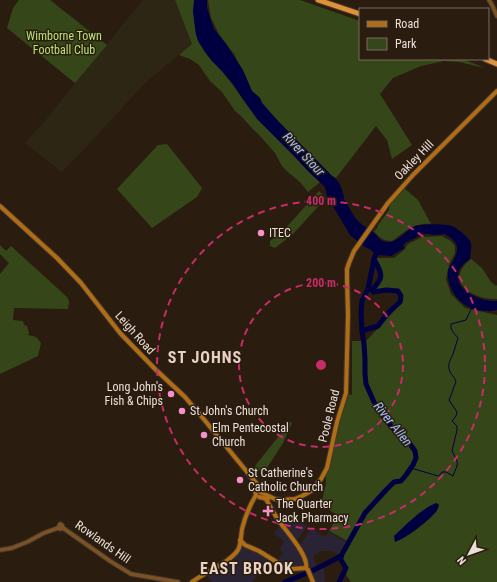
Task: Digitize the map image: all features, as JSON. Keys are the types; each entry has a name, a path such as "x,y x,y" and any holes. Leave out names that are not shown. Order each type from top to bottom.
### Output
{"highway":[{"path":"318,0 359,14"},
{"path":"487,60 497,64"}],"main road":[{"name":"Oakley Hill","path":"354,251 384,208 413,175 497,91"},
{"name":"Leigh Road","path":"0,206 61,262 81,283 120,333 185,397 251,477 259,495"},
{"name":"Poole Road","path":"275,499 281,500 295,498 306,494 321,479 326,470 346,393 348,315 347,271 354,251"},
{"path":"259,495 275,499"},
{"path":"259,495 266,499 279,521 298,546 313,582"},
{"path":"192,582 222,564 238,550 242,529 249,509 259,495"},
{"path":"266,499 275,499"},
{"path":"240,540 245,545 283,566 308,571"}],"street":[{"path":"489,0 497,16"},
{"name":"Rowlands Hill","path":"0,550 12,548 44,533 61,528 131,574 178,582"}],"shaded area":[{"path":"143,0 175,0 192,44 144,84 62,172 25,143 46,120"},
{"path":"289,516 307,526 297,539 282,523"},
{"path":"281,526 287,532 302,556 305,564 304,566 294,568 284,565 278,561 283,552 279,550 284,541 273,533"},
{"path":"311,528 325,537 328,532 347,542 340,555 331,551 321,551 313,556 317,567 324,566 325,582 315,582 309,570 307,559 300,545"},
{"path":"244,545 265,556 268,561 252,582 212,582 206,575 221,568 237,555"}],"green space":[{"name":"Wimborne Town Football Club","path":"19,0 50,0 107,45 75,83 7,28 13,8"},
{"path":"175,0 194,0 195,30 202,47 224,73 246,103 320,182 308,192 300,182 282,166 275,153 235,111 222,92 210,81 199,65 190,59 179,55 192,44"},
{"path":"208,0 300,0 359,21 359,60 465,60 485,68 459,62 444,61 421,66 393,78 380,94 412,145 392,159 387,140 376,126 336,178 332,176 278,121 262,103 260,98 252,91 234,54 219,34 211,18"},
{"path":"167,144 202,188 197,197 152,228 117,189 158,145"},
{"path":"404,188 418,200 431,224 415,226 392,241 389,241 380,237 374,231 389,210 390,204"},
{"path":"319,191 326,198 293,234 275,248 270,246 270,241 283,231"},
{"path":"442,236 451,241 455,246 455,253 449,265 446,279 451,294 465,308 497,315 497,582 351,582 346,575 348,567 342,559 351,543 329,531 338,516 321,504 326,484 326,476 340,420 349,394 352,395 352,341 366,341 403,301 403,295 398,289 376,289 383,274 376,258 394,258 404,250 408,244 422,237"},
{"path":"0,245 6,251 11,246 67,297 69,301 68,309 14,308 13,320 23,321 24,325 27,326 29,333 28,335 36,337 41,343 38,356 0,374 0,274 9,263 0,254"},
{"path":"471,259 482,268 491,282 496,286 497,285 497,299 479,296 464,288 460,275 463,267"},
{"path":"288,421 292,423 283,443 263,474 255,466 282,432"}],"water":[{"name":"River Stour","path":"194,0 207,0 207,8 214,29 243,70 252,91 260,98 262,103 278,121 337,180 342,189 344,199 357,220 381,240 386,242 396,240 418,225 440,224 456,228 467,237 471,245 470,259 461,267 458,275 459,282 470,294 478,298 497,301 497,310 476,310 466,306 454,294 448,277 448,270 455,256 457,247 454,241 445,234 423,234 405,243 403,246 405,248 392,256 376,255 350,235 327,196 325,187 257,119 233,84 205,52 198,41 196,34 193,12"},
{"path":"436,503 439,505 438,509 431,517 410,534 395,542 394,536 419,513"}],"waterway":[{"name":"River Allen","path":"341,556 365,513 394,482 401,481 413,465 416,458 415,451 410,444 401,438 385,419 374,402 366,384 361,311 362,301 368,289 374,259 378,249"},
{"path":"362,331 378,326 387,314 400,302 401,296 398,291 386,290 373,292 372,290 379,282 381,275 374,259"},
{"path":"411,468 438,476 442,472 446,472 453,476 457,466 457,462 452,451 457,430 457,426 452,421 457,412 449,400 456,382 450,371 449,362 458,338 452,330 451,324 466,320 472,307"},
{"path":"285,582 312,571 341,556"},
{"path":"339,582 346,568 341,560 341,556"}],"place":[{"name":"ITEC","path":"261,233"},
{"name":"Long John's Fish & Chips","path":"171,394"},
{"name":"St John's Church","path":"182,411"},
{"name":"Elm Pentecostal Church","path":"204,435"},
{"name":"St Catherine's Catholic Church","path":"240,480"},
{"name":"The Quarter Jack Pharmacy","path":"268,511"}],"district":[{"name":"ST JOHNS","path":"205,357"},
{"name":"EAST BROOK","path":"247,568"}]}
